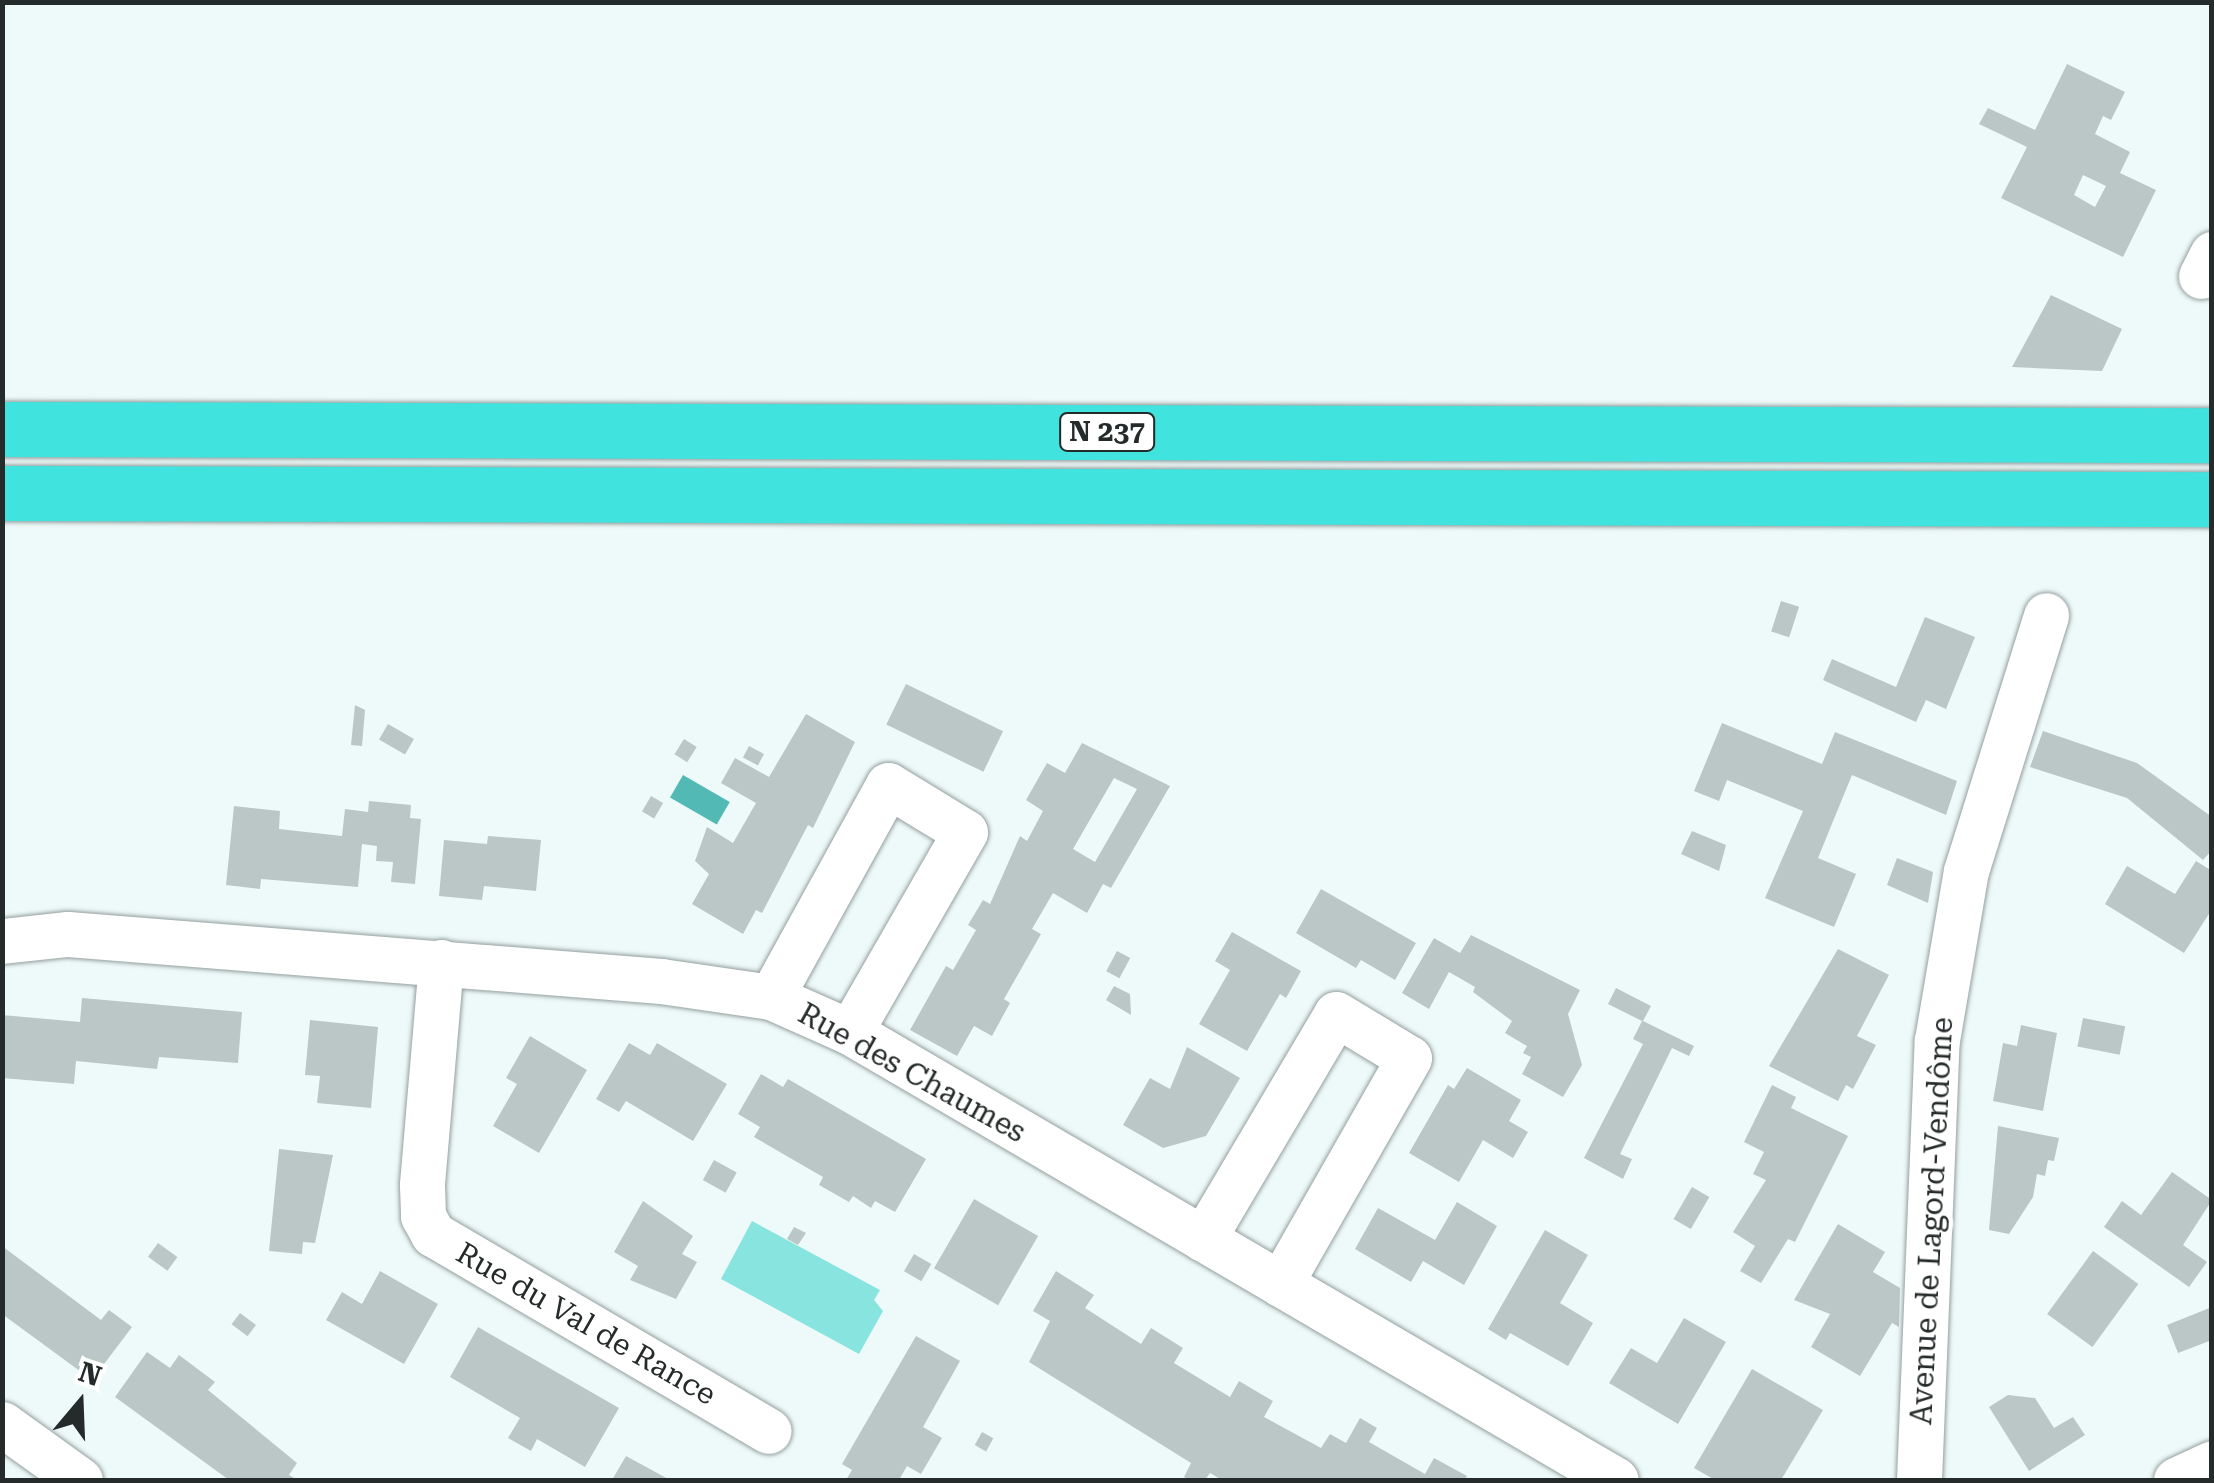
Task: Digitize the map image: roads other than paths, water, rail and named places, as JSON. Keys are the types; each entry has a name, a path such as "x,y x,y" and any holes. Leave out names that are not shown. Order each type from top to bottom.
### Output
{"highway":[{"name":"N 237","path":"2,429 2212,435"},
{"name":"N 237","path":"2,493 2212,499"}],"street":[{"name":"Avenue de Lagord-Vendôme","path":"1919,1480 1937,1040 1966,871 2046,615"},
{"path":"771,997 888,785 964,832 850,1032"},
{"name":"Rue des Chaumes","path":"2,941 68,934 441,962 771,997 850,1032 1616,1480"},
{"name":"Rue du Val de Rance","path":"441,962 422,1185 424,1216 433,1234 769,1431"},
{"path":"1204,1239 1336,1014 1409,1058 1280,1284"},
{"path":"2,1424 80,1480"},
{"path":"2176,1480 2212,1463"}]}
